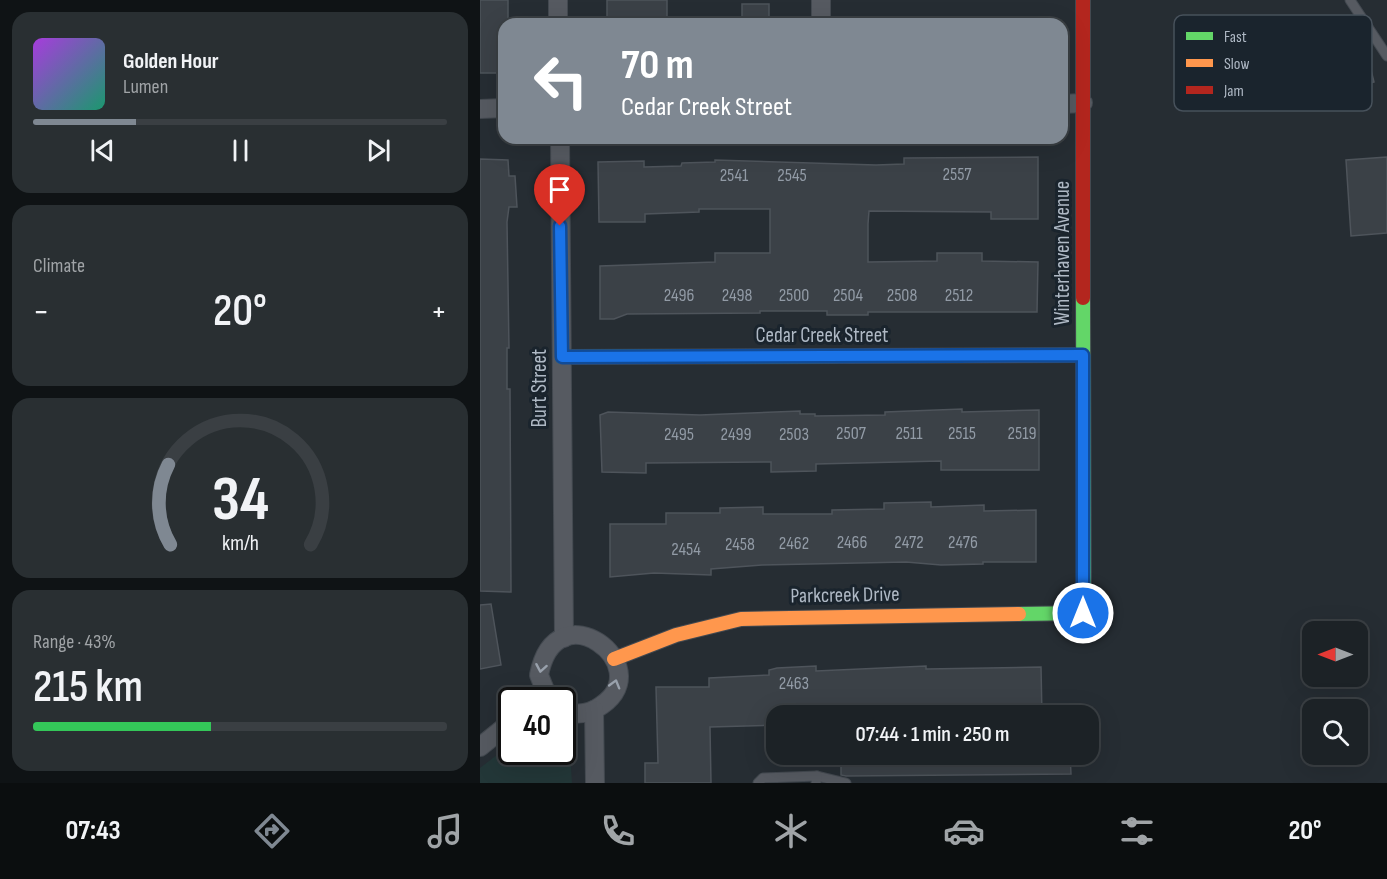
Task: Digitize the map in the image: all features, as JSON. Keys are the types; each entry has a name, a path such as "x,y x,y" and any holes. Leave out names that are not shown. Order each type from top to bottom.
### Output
{"street":[{"path":"558,0 558,18"},
{"path":"820,0 821,18"},
{"name":"Winterhaven Avenue","path":"1083,0 1083,613"},
{"path":"1068,104 1083,103"},
{"path":"480,109 498,108"},
{"name":"Burt Street","path":"560,144 564,638"},
{"name":"Cedar Creek Street","path":"562,357 1083,355"},
{"name":"Parkcreek Drive","path":"614,659 656,641 705,625 741,619 1083,613"},
{"path":"541,687 539,675 542,662 548,650 564,638 592,638 607,648 614,659 618,677 614,690 605,704 594,710 576,714"},
{"path":"594,710 595,783"},
{"path":"480,747 498,732"}],"lane":[{"path":"1350,0 1360,15"},
{"path":"1372,33 1387,56"},
{"path":"758,783 763,778 846,783"}],"green space":[{"path":"498,754 498,765 571,765 572,783 480,783 480,768"}],"building":[{"path":"480,0 508,0 508,18 498,18 498,73 480,73"},
{"path":"607,0 667,0 667,18 607,18"},
{"path":"742,4 769,4 769,18 742,18"},
{"path":"1038,157 1038,219 991,219 991,212 869,211 868,224 868,262 937,261 937,253 982,253 982,261 1038,262 1037,312 868,312 868,315 827,315 827,311 760,311 760,313 627,314 614,319 600,319 600,266 715,262 715,253 770,253 770,209 699,209 699,212 645,214 645,222 599,222 598,162 644,161 644,167 681,166 682,163 715,162 715,160 876,165 904,164 904,158"},
{"path":"1387,157 1387,233 1351,236 1346,160"},
{"path":"480,159 508,160 509,176 515,176 517,207 509,207 507,222 509,348 507,348 507,389 510,389 511,592 480,591"},
{"path":"962,409 962,412 1039,410 1039,470 941,470 941,461 816,464 816,471 771,472 771,462 646,463 646,473 602,472 600,415 608,412 700,415 800,411 800,414 815,414 815,416 885,415 885,412"},
{"path":"931,502 931,507 984,505 984,511 1036,510 1036,562 941,565 906,562 762,565 711,569 711,575 654,573 610,577 610,524 666,524 666,513 720,513 720,508 763,507 763,514 832,514 832,510 884,509 884,503"},
{"path":"491,604 501,665 480,669 480,605"},
{"path":"816,666 816,671 926,666 926,669 1041,667 1042,705 766,705 766,725 710,727 711,783 645,783 645,763 658,763 656,687 709,687 709,678 769,675 769,670"},
{"path":"841,765 1071,765 1071,774 846,776 841,775"}],"traffic: fast":[{"path":"1019,614 1084,613 1083,298"},
{"path":"562,357 847,356"}],"traffic: slow":[{"path":"847,356 1083,355"},
{"path":"614,659 676,635 741,619 1019,614"}],"traffic: jam":[{"path":"1083,0 1083,298"}],"route":[{"path":"560,226 562,357 1083,355 1083,613"}]}
